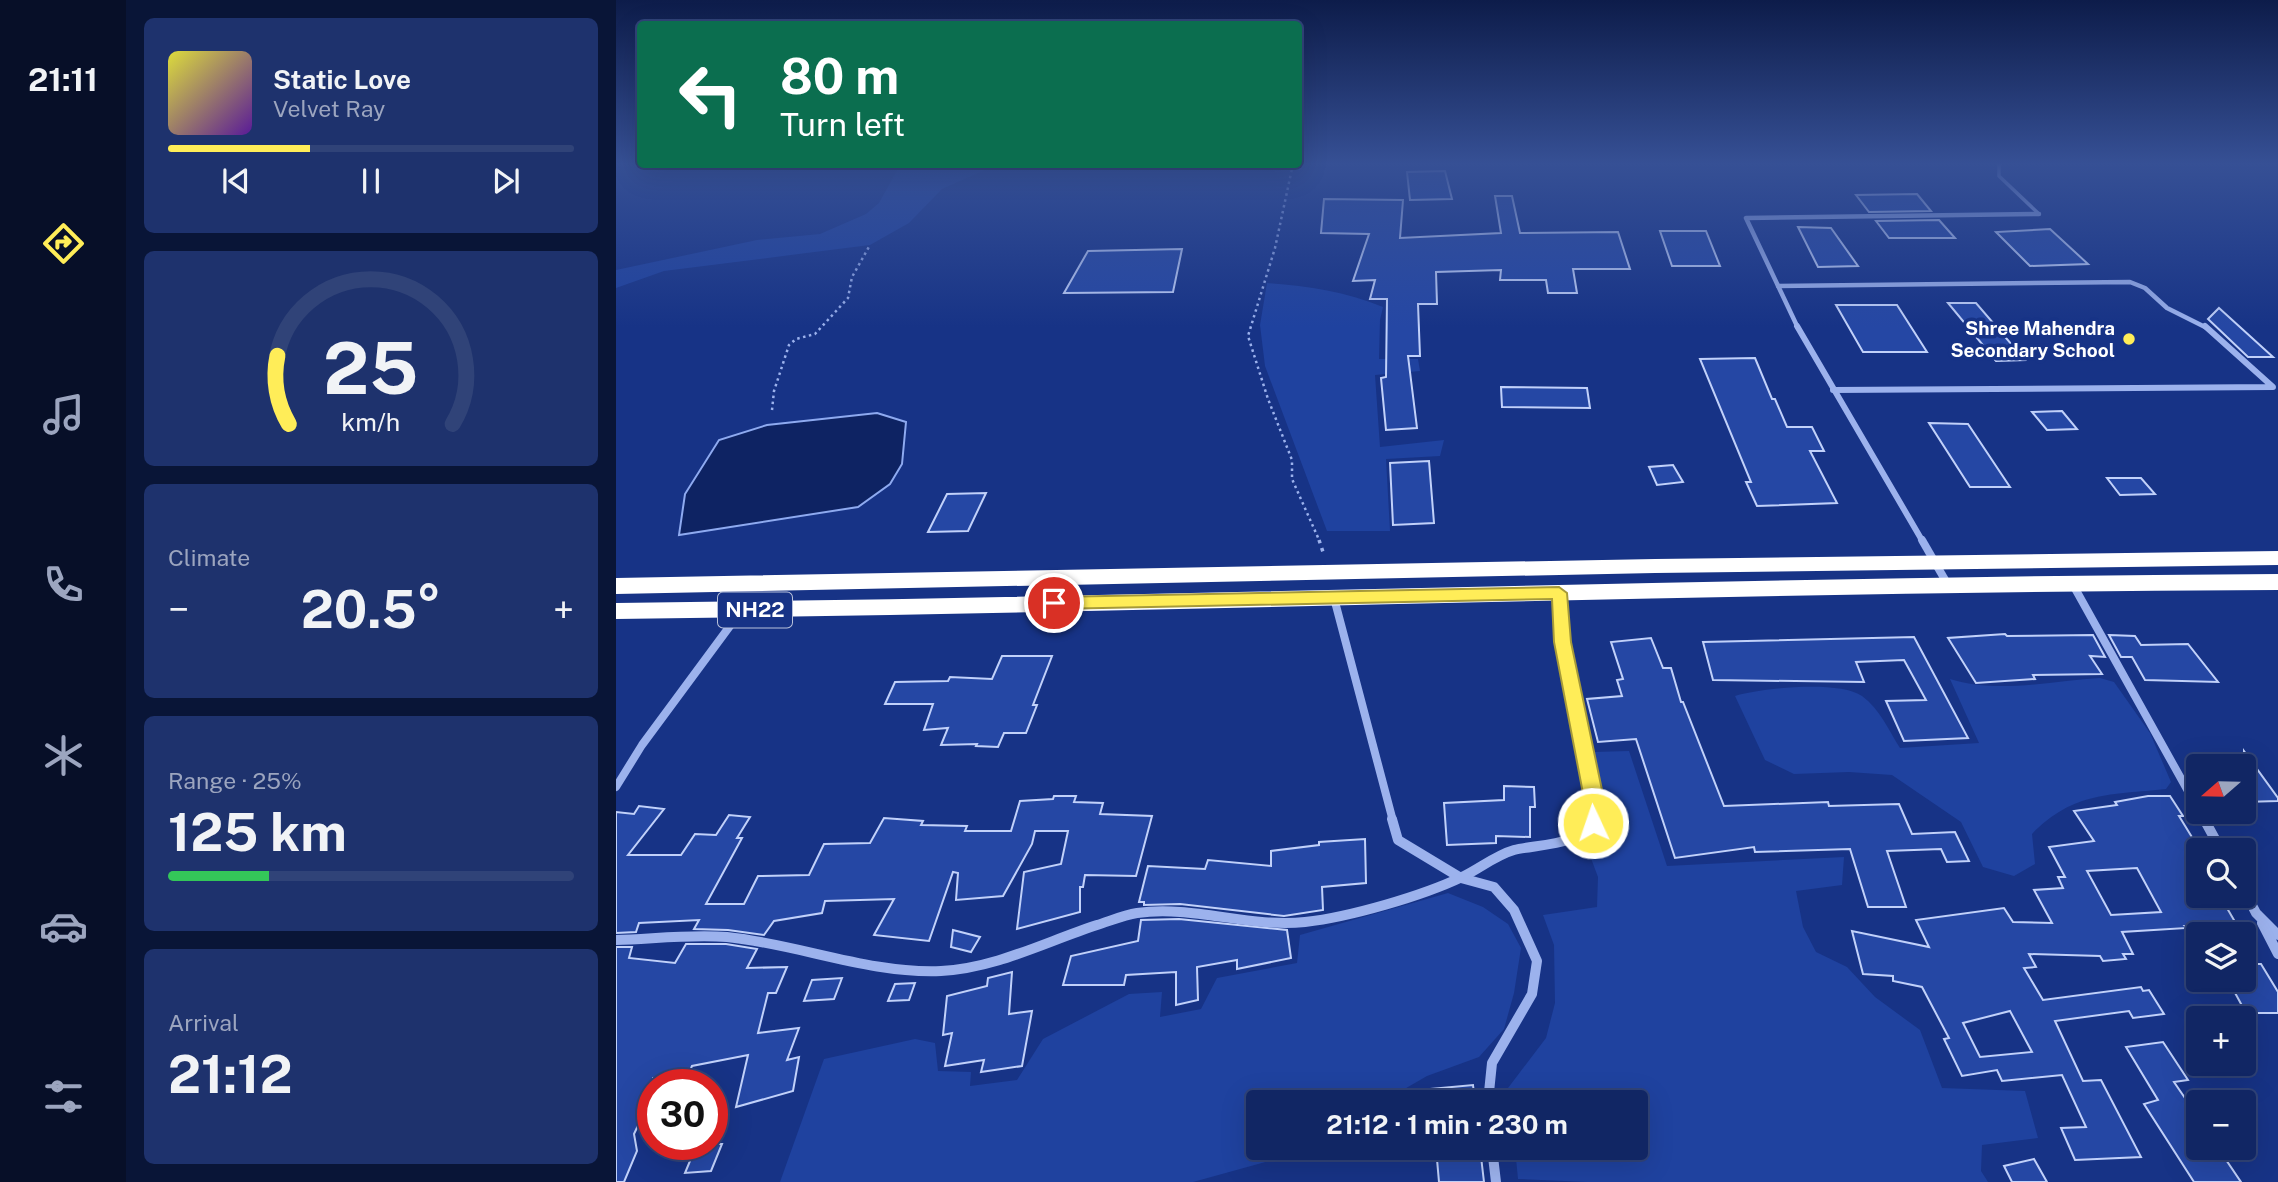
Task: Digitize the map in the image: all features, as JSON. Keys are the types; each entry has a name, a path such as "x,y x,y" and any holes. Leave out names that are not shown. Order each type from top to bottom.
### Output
{"highway":[{"name":"NH22","path":"616,586 968,581 1329,570 2278,558"},
{"name":"NH22","path":"616,611 2072,583 2278,582"}],"street":[{"path":"1808,217 1746,218 1778,286 1833,390 1948,586"},
{"path":"1778,286 2130,282 2145,288 2166,309 2204,325 2273,387 1833,390"},
{"path":"2072,583 2186,787"},
{"path":"616,940 726,937 891,967 938,971 973,968 1012,957 1060,937 1135,913 1167,911 1259,923 1306,922 1391,903 1461,878 1511,851 1574,838 1593,823 1596,809 1562,642 1559,593"},
{"path":"1334,598 1398,840 1461,878 1494,887 1514,910 1537,961 1532,994 1492,1063 1489,1090"},
{"path":"616,787 642,744 741,610"},
{"path":"2253,908 2278,954"},
{"path":"2256,913 2278,935"},
{"path":"1493,1160 1496,1182"}],"path":[{"path":"1280,217 1275,248 1248,336 1268,399 1292,460 1292,480 1318,536 1329,570"},
{"path":"772,410 774,391 789,345 796,339 815,334 848,298 852,276 870,245"}],"shaded area":[{"path":"859,217 915,217 870,245 664,271 616,288 616,270 757,240 820,234"},
{"path":"1267,283 1326,290 1383,307 1379,359 1418,359 1420,371 1375,375 1380,447 1444,440 1440,456 1386,459 1390,531 1327,531 1265,366 1260,325"},
{"path":"877,413 906,422 902,464 890,484 858,507 679,535 685,494 719,440 767,425"},
{"path":"2100,678 2114,682 2150,733 2171,782 2166,789 2094,798 2063,810 2032,834 2035,864 2014,876 1983,867 1961,822 1892,775 1849,772 1794,774 1765,760 1735,696 1763,690 1800,687 1851,691 1862,696 1874,707 1900,748 1979,743 1950,679 1986,686 2005,686"},
{"path":"1629,751 1667,866 1844,857 1842,885 1796,891 1803,927 1816,952 1847,967 1875,997 1920,1030 1942,1088 2025,1091 2038,1138 1982,1145 1981,1171 1988,1182 1587,1182 1518,1179 1516,1160 1648,1160 1648,1090 1508,1088 1546,1038 1555,1003 1554,945 1543,915 1597,907 1598,877 1589,853 1608,819 1594,752"},
{"path":"1448,893 1483,907 1508,924 1521,948 1514,993 1504,1029 1479,1057 1427,1076 1403,1090 1246,1090 1246,1160 1271,1160 1193,1182 780,1182 824,1059 915,1039 935,1043 938,1071 971,1072 970,1086 1017,1080 1043,1039 1129,994 1162,992 1160,1017 1201,1009 1217,978 1297,963 1300,935"}],"building":[{"path":"1322,217 1402,217 1400,238 1501,233 1498,217 1517,217 1520,233 1618,232 1630,269 1573,269 1577,293 1548,293 1546,280 1500,280 1501,270 1436,272 1437,304 1418,304 1420,356 1408,356 1417,428 1386,430 1381,378 1386,377 1387,299 1370,299 1375,280 1353,281 1369,234 1321,233"},
{"path":"1939,220 1955,238 1889,238 1876,221"},
{"path":"1798,227 1831,228 1858,266 1818,267"},
{"path":"2050,229 2088,264 2030,266 1996,232"},
{"path":"1660,231 1706,231 1720,266 1672,266"},
{"path":"1182,249 1173,292 1064,293 1088,251"},
{"path":"1948,303 1976,303 2025,360 1996,361"},
{"path":"1836,305 1897,305 1927,352 1863,352"},
{"path":"2219,308 2273,357 2248,357 2208,319"},
{"path":"1755,358 1787,427 1812,427 1824,451 1810,451 1837,503 1757,506 1746,482 1751,482 1700,359"},
{"path":"1501,387 1587,388 1590,408 1502,407"},
{"path":"2062,411 2077,429 2047,430 2032,412"},
{"path":"1929,423 1968,424 2010,487 1970,487"},
{"path":"1429,461 1434,523 1393,525 1390,463"},
{"path":"1673,465 1683,482 1657,485 1649,467"},
{"path":"2107,478 2141,478 2155,494 2120,495"},
{"path":"986,493 968,531 928,532 947,494"},
{"path":"2005,634 2093,635 2105,657 2090,656 2102,674 2033,675 2035,679 1976,683 1948,638"},
{"path":"2109,635 2135,636 2141,645 2188,644 2218,682 2145,680 2132,657 2121,657"},
{"path":"1914,637 1968,738 1904,741 1886,701 1926,700 1904,660 1856,662 1864,682 1713,680 1703,642"},
{"path":"1651,638 1663,668 1671,668 1681,702 1724,806 1828,802 1829,806 1899,804 1912,834 1955,832 1969,861 1947,862 1941,849 1887,851 1906,907 1868,907 1850,849 1755,852 1754,847 1675,858 1636,739 1598,742 1587,699 1622,696 1617,680 1623,679 1611,642"},
{"path":"1002,656 1052,656 1033,705 1037,705 1026,733 1004,733 998,747 976,746 977,744 941,745 948,728 924,730 933,704 885,704 895,682 948,681 950,677 992,679"},
{"path":"2256,768 2278,798 2278,801 2256,802"},
{"path":"1504,786 1534,787 1535,807 1530,807 1530,837 1496,836 1496,843 1447,845 1444,803 1504,800"},
{"path":"1054,796 1076,796 1074,802 1103,803 1100,814 1152,816 1136,876 1085,875 1083,887 1080,887 1080,912 1017,929 1024,872 1061,864 1068,831 1035,831 1032,844 1003,896 956,900 958,873 953,872 929,941 874,935 894,899 825,901 822,913 774,921 764,935 694,929 699,920 639,923 636,932 616,933 616,812 634,814 639,806 664,809 628,855 681,855 695,834 716,835 729,815 750,817 737,838 742,838 706,904 744,904 758,876 809,875 824,844 870,843 884,818 923,821 921,825 967,826 965,831 1011,831 1020,801 1053,799"},
{"path":"2148,796 2170,796 2192,838 2186,838 2186,908 2227,908 2235,922 2186,922 2186,928 2122,932 2133,954 2123,954 2126,959 2103,961 2100,956 2029,954 2036,967 2024,968 2043,1000 2141,987 2143,991 2149,990 2164,1014 2133,1018 2129,1011 2055,1021 2083,1081 2101,1080 2141,1157 2075,1160 2061,1128 2086,1127 2062,1075 2002,1081 1997,1070 1962,1076 1944,1039 1949,1038 1922,987 1893,981 1893,976 1863,974 1852,931 1929,947 1916,920 2004,908 2013,922 2052,923 2034,890 2063,888 2058,877 2065,877 2049,847 2094,841 2074,811 2117,805 2115,802","holes":["2137,868 2161,912 2111,915 2087,871","2010,1011 2032,1052 1980,1057 1963,1023"]},
{"path":"1365,839 1366,883 1322,887 1323,910 1284,916 1180,904 1144,905 1144,902 1139,902 1148,866 1205,869 1208,860 1271,866 1271,851 1319,845 1319,842"},
{"path":"1179,919 1287,930 1291,958 1237,969 1237,960 1197,967 1198,1000 1176,1005 1176,972 1126,975 1124,985 1063,985 1071,956 1138,941 1141,920"},
{"path":"953,930 980,937 971,952 951,947"},
{"path":"686,944 726,944 757,949 747,968 787,967 776,993 768,993 758,1033 799,1028 787,1060 799,1057 793,1091 736,1107 748,1055 692,1066 691,1069 637,1069 637,1128 634,1134 637,1151 624,1182 616,1182 616,947 632,947 629,958 675,963"},
{"path":"2256,964 2261,964 2278,992 2278,1013 2256,1013 2256,1006 2242,1006 2235,992 2256,992"},
{"path":"1012,972 1009,1014 1032,1011 1022,1066 981,1072 984,1060 945,1066 952,1033 943,1035 947,996 987,986 988,978"},
{"path":"842,978 834,999 804,1001 812,980"},
{"path":"915,983 909,1000 888,1001 895,984"},
{"path":"2163,1042 2188,1080 2174,1082 2186,1100 2186,1160 2226,1160 2241,1182 2194,1182 2144,1104 2158,1100 2126,1047"},
{"path":"1473,1085 1474,1090 1420,1090"},
{"path":"2034,1159 2047,1182 2012,1182 2004,1166"},
{"path":"690,1160 715,1160 711,1171 685,1173"},
{"path":"1437,1160 1481,1160 1484,1182 1439,1182"}],"place":[{"name":"Shree Mahendra Secondary School","path":"2129,339"}],"route":[{"path":"1054,603 1559,593 1562,642 1596,809 1593,823"}]}
